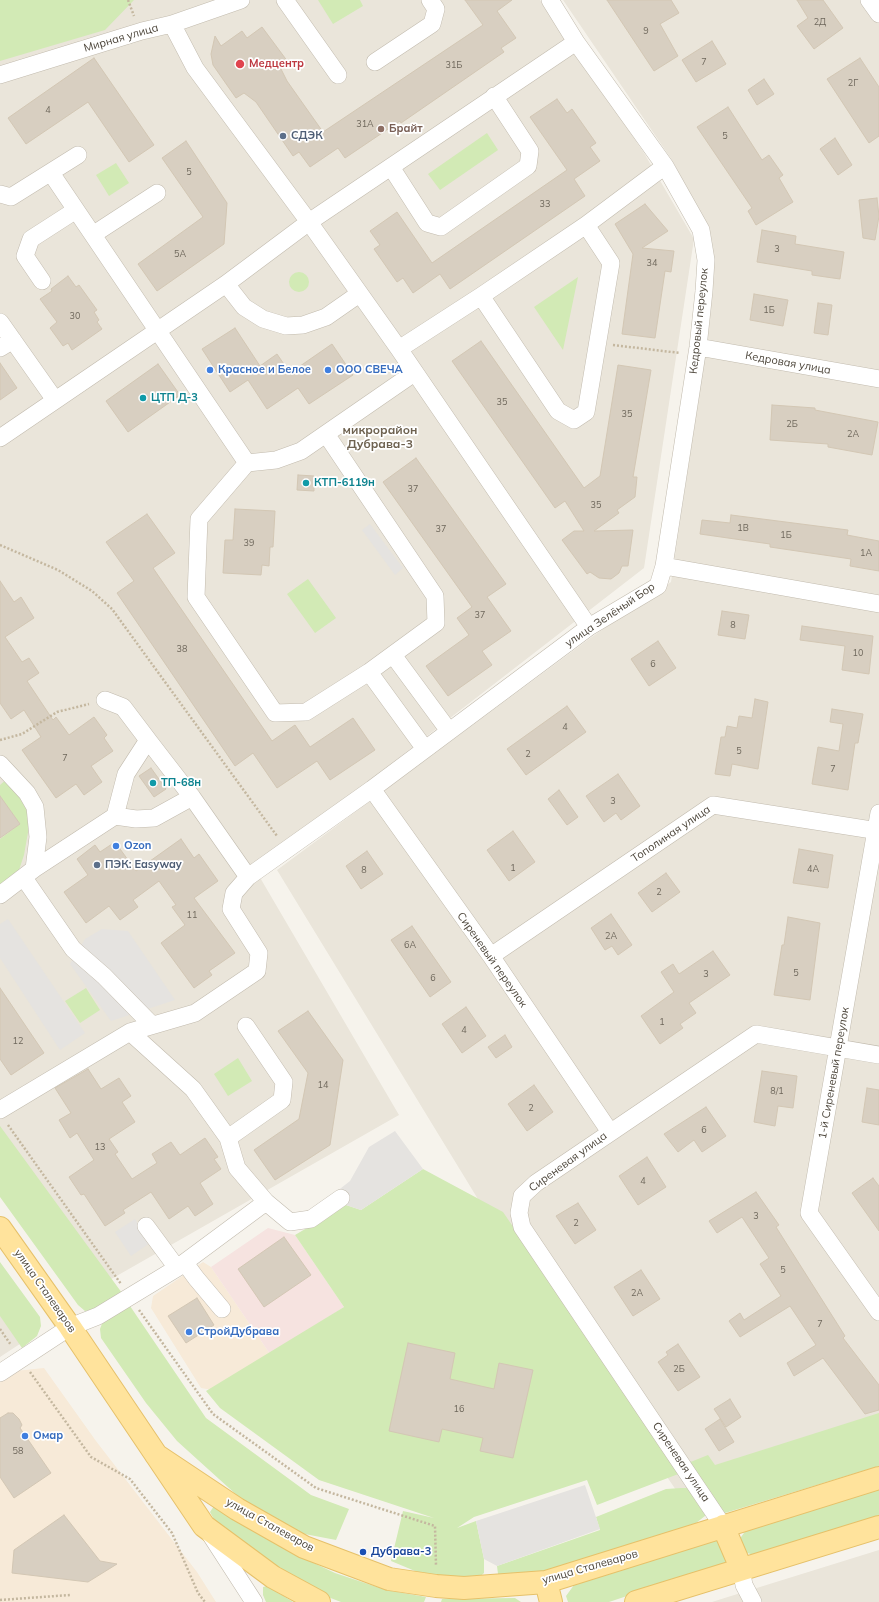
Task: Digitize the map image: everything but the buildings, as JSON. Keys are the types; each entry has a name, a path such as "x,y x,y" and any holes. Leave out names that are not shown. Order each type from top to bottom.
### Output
{"main road":[{"name":"улица Сталеваров","path":"0,1228 70,1326 204,1526 273,1577 319,1602"},
{"name":"улица Сталеваров","path":"156,1455 237,1509 304,1547 389,1579 436,1586 549,1592 723,1526 879,1478"},
{"path":"723,1526 741,1568"},
{"path":"636,1602 741,1568 879,1527"}],"street":[{"name":"Мирная улица","path":"0,75 142,31 172,24 241,0"},
{"path":"285,0 338,75"},
{"path":"375,62 432,24 436,9 430,0"},
{"name":"Кедровый переулок","path":"550,0 576,42 665,166 701,230 706,260 697,351 664,566"},
{"path":"869,0 879,14"},
{"path":"172,24 196,68 309,222 399,349 589,627"},
{"path":"0,438 226,284 309,222 576,42"},
{"path":"391,167 427,223 441,227 528,166 530,151 494,96"},
{"path":"0,194 11,197 78,155"},
{"path":"399,349 586,225 665,166"},
{"path":"51,173 94,234 247,463"},
{"path":"94,234 157,193"},
{"path":"42,281 25,256 31,240 76,210"},
{"path":"481,296 558,411 574,420 586,412 611,263 586,225"},
{"path":"226,284 244,306 263,319 286,326 304,324 326,317 359,294"},
{"path":"0,322 6,344 55,400"},
{"name":"Кедровая улица","path":"697,351 879,379"},
{"path":"326,434 434,596 436,623 369,672 306,712 276,713 196,597 199,519 247,463 276,460 301,450 414,373"},
{"path":"664,566 879,604"},
{"name":"улица Зелёный Бор","path":"2,1115 130,1032 196,1013 257,971 259,953 231,909 234,893 248,877 372,789 589,627 658,586 664,566"},
{"path":"393,655 449,731"},
{"path":"369,672 425,749"},
{"path":"105,700 123,706 192,797 248,877"},
{"path":"0,895 115,816 126,774 148,740"},
{"path":"0,764 27,793 35,807 38,837 29,874 73,949 104,976 152,1025"},
{"name":"Сиреневый переулок","path":"372,789 491,956 610,1132"},
{"path":"115,816 136,819 154,818 192,797"},
{"name":"Тополиная улица","path":"491,956 713,805 877,831"},
{"name":"1-й Сиреневый переулок","path":"879,813 809,1213 879,1312"},
{"path":"228,1138 282,1100 284,1082 246,1026"},
{"path":"130,1032 193,1089 228,1138 237,1168 266,1202 290,1222 310,1219 341,1198"},
{"name":"Сиреневая улица","path":"723,1526 522,1227 519,1213 522,1196 536,1183 756,1034 879,1055"},
{"path":"0,1373 70,1326 98,1316 181,1265 266,1202"},
{"path":"146,1226 181,1265 196,1278 222,1309"},
{"path":"204,1526 254,1602"},
{"path":"741,1568 744,1585 753,1602"}],"path":[{"path":"597,343 697,351"},
{"path":"0,545 58,570 92,591 112,609 287,850"},
{"path":"0,740 22,734 57,712 105,700"},
{"path":"2,1115 213,1414 316,1488 435,1526 436,1586"},
{"path":"0,1329 91,1457 130,1479 172,1533 198,1593 205,1602"},
{"path":"0,1600 70,1595"}],"shaded area":[{"name":"микрорайон Дубрава-3","path":"122,0 540,0 644,153 694,239 644,568 255,869 399,1115 92,1290 0,1162 0,41"},
{"path":"563,0 879,0 879,1453 691,1512 484,1209 277,870 589,639 671,582 704,362 708,229 672,160"},
{"path":"370,524 403,568 395,575 362,530"},
{"path":"8,919 85,1033 60,1050 0,958 0,924"},
{"path":"102,929 128,931 175,1000 111,1021 70,964 85,939"},
{"path":"395,1131 423,1169 361,1210 346,1205 336,1192 350,1181 369,1147"},
{"path":"135,1219 150,1243 131,1256 115,1232"},
{"path":"268,1228 295,1235 344,1307 270,1354 211,1267"},
{"path":"203,1262 211,1267 270,1354 271,1360 218,1391 201,1388 151,1308 153,1296"},
{"path":"0,1298 29,1338 0,1357"},
{"path":"44,1368 96,1441 197,1572 216,1602 0,1602 0,1381 15,1371"},
{"path":"585,1485 600,1529 497,1566 484,1559 476,1521"},
{"path":"879,1550 879,1602 712,1602 731,1596"}],"green space":[{"path":"0,0 134,0 105,30 0,61"},
{"path":"318,0 360,0 363,6 333,24"},
{"path":"487,133 498,150 440,190 428,174"},
{"path":"116,163 129,183 109,196 96,175"},
{"path":"295,272 303,272 309,278 309,286 303,292 295,292 289,286 289,278"},
{"path":"578,277 563,350 534,307"},
{"path":"308,579 336,618 315,633 287,594"},
{"path":"8,778 27,805 30,821 24,855 18,873 0,885 0,839 20,824 0,796 0,785"},
{"path":"86,988 100,1010 80,1023 65,1001"},
{"path":"238,1058 252,1081 228,1096 214,1074"},
{"path":"0,1126 122,1293 92,1310 85,1311 78,1305 0,1197"},
{"path":"423,1169 503,1212 681,1473 597,1505 587,1480 474,1517 457,1528 476,1521 484,1559 484,1573 476,1580 427,1576 391,1561 403,1511 434,1518 319,1480 220,1408 206,1391 344,1307 295,1235 346,1205 361,1210"},
{"path":"0,1262 40,1317 41,1326 37,1336 22,1348 0,1316"},
{"path":"130,1306 206,1418 311,1495 349,1509 336,1540 294,1532 240,1498 177,1441 146,1403 101,1338 100,1329 103,1321"},
{"path":"879,1413 879,1466 725,1513 719,1509 688,1463 708,1455 715,1465"},
{"path":"691,1488 705,1511 705,1516 696,1523 577,1563 532,1575 503,1577 498,1574 497,1566 600,1530 596,1517 666,1489"},
{"path":"879,1488 879,1517 757,1556 744,1552 739,1540 746,1530"},
{"path":"214,1506 286,1550 335,1573 386,1590 426,1597 424,1602 341,1602 328,1597 277,1568 217,1525 210,1512"},
{"path":"717,1538 728,1555 726,1563 609,1602 568,1602 566,1596 574,1585"},
{"path":"267,1586 293,1602 266,1602 263,1595 263,1587"},
{"path":"515,1598 521,1602 441,1602 442,1599"}],"place":[{"name":"Медцентр","path":"240,64"},
{"name":"Брайт","path":"381,129"},
{"name":"СДЭК","path":"283,136"},
{"name":"Красное и Белое","path":"210,370"},
{"name":"ООО СВЕЧА","path":"328,370"},
{"name":"ЦТП Д-3","path":"143,398"},
{"name":"КТП-6119н","path":"306,483"},
{"name":"ТП-68н","path":"153,783"},
{"name":"Ozon","path":"116,846"},
{"name":"ПЭК: Easyway","path":"97,865"},
{"name":"СтройДубрава","path":"189,1332"},
{"name":"Омар","path":"25,1436"},
{"name":"Дубрава-3","path":"363,1552"}],"district":[{"name":"микрорайон Дубрава-3","path":"380,437"}]}
